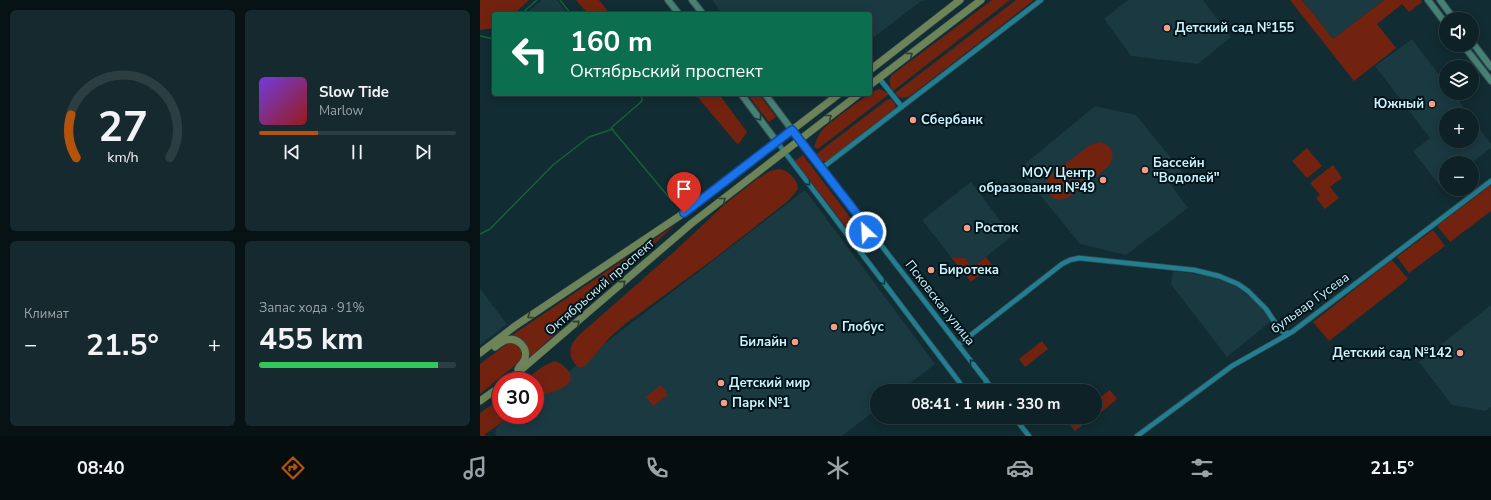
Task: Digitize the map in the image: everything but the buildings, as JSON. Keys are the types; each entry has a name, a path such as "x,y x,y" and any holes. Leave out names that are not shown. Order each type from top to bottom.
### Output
{"main road":[{"path":"668,0 677,12"},
{"path":"692,0 701,12"},
{"path":"872,68 960,0"},
{"path":"872,83 981,0"},
{"path":"1428,0 1439,15"},
{"path":"1440,0 1449,12"},
{"path":"1479,51 1491,67"},
{"path":"1468,52 1491,82"},
{"path":"742,96 777,142"},
{"name":"Псковская улица","path":"766,96 792,130"},
{"name":"Октябрьский проспект","path":"480,353 515,326 684,213 836,96"},
{"name":"Октябрьский проспект","path":"518,372 692,224 856,96"},
{"path":"480,357 506,340 514,340 520,343 525,349 525,359 514,372"},
{"path":"480,401 492,392"}],"street":[{"path":"822,168 1041,0"},
{"path":"879,78 902,108"},
{"name":"Псковская улица","path":"792,130 989,384"},
{"path":"777,142 961,384"},
{"name":"бульвар Гусева","path":"1137,436 1232,366 1292,332 1491,181"},
{"path":"850,238 857,240 863,236 866,229 864,223"},
{"path":"859,250 859,243 863,238 870,236 877,239"},
{"path":"958,345 1062,264 1077,258 1199,271 1220,276 1238,284 1254,296 1266,309 1280,330 1286,333 1292,332"},
{"path":"1020,424 1029,436"}],"shaded area":[{"path":"480,0 529,0 516,12 492,12 492,28 480,30"},
{"path":"542,0 557,0 566,12 527,12"},
{"path":"576,0 599,0 608,12 586,12"},
{"path":"712,0 927,0 920,2 872,38 872,12 721,12"},
{"path":"992,0 1010,0 893,91 890,83 892,75"},
{"path":"1016,0 1034,0 910,96 902,98 895,93"},
{"name":"Детский сад №155","path":"1128,0 1203,0 1231,37 1198,64 1131,56 1104,19"},
{"path":"1290,0 1302,0 1333,39 1384,0 1421,0 1422,2 1409,12 1402,4 1377,24 1396,48 1354,81"},
{"path":"1302,0 1384,0 1333,39"},
{"name":"Южный","path":"1412,39 1439,75 1439,100 1458,100 1464,108 1439,108 1439,148 1479,148 1479,128 1491,144 1491,148 1479,157 1439,156 1439,185 1413,151 1430,138 1375,66"},
{"path":"880,89 889,94 818,149 814,147 819,134 826,126 868,96 872,96 872,93"},
{"path":"697,96 720,96 747,132 738,145"},
{"path":"749,96 760,96 776,117 769,122"},
{"path":"888,99 891,99 894,102 896,106 895,108 827,161 819,161 815,155"},
{"name":"МОУ Центр образования №49","path":"1095,106 1136,115 1184,174 1171,185 1188,208 1126,255 1080,244 1019,169"},
{"path":"1100,142 1110,147 1113,157 1110,164 1074,194 1061,200 1052,197 1048,193 1046,187 1047,180 1051,175 1090,145"},
{"path":"1307,148 1322,166 1307,178 1292,161"},
{"path":"803,155 859,229 859,234 857,237 853,236 795,161"},
{"path":"1333,165 1342,178 1330,187 1339,198 1325,209 1316,198 1320,195 1310,183"},
{"path":"782,169 789,173 798,186 798,189 788,201 715,258 625,324 610,337 586,365 583,367 578,367 574,363 570,355 570,351 573,343 579,335 676,250 724,205 757,179 770,171"},
{"name":"Росток","path":"971,182 1012,236 972,268 965,258 951,257 922,220"},
{"path":"1491,185 1491,211 1450,242 1437,226 1477,196 1479,196 1479,194"},
{"path":"805,190 935,364 909,384 870,384 870,414 842,436 496,436 495,432 497,427 501,424 544,424 544,390"},
{"path":"675,225 530,357 524,342 519,338 511,336"},
{"path":"1433,230 1445,246 1409,273 1397,257"},
{"path":"951,257 965,258 972,268 986,257 992,265 971,282"},
{"path":"1392,260 1408,279 1329,341 1313,322"},
{"path":"1173,271 1205,275 1224,280 1237,287 1257,302 1271,321 1227,357 1171,284"},
{"path":"480,289 507,324 480,345"},
{"name":"Детский сад №142","path":"1491,305 1491,407 1486,411 1452,405 1419,362"},
{"path":"1042,341 1048,349 1025,367 1019,359"},
{"path":"513,343 521,350 521,357 518,363 507,372 492,372 492,384 480,394 480,364 507,344"},
{"path":"554,361 563,365 569,372 571,377 570,381 564,387 544,395 544,372 535,372"},
{"path":"661,385 668,395 653,406 646,397"},
{"path":"1110,390 1117,399 1102,411 1102,396"},
{"path":"492,404 492,424 500,424 485,434 485,436 480,436 480,413"},
{"path":"1069,424 1084,424 1075,431"}],"waterway":[{"path":"523,12 537,0"},
{"path":"560,0 569,12"},
{"path":"480,36 492,39"},
{"path":"640,96 642,101 611,128 672,201"},
{"path":"480,234 490,229 553,165 589,137 613,129"}],"place":[{"name":"Детский сад №155","path":"1167,28"},
{"name":"Южный","path":"1432,104"},
{"name":"Сбербанк","path":"913,120"},
{"name":"Бассейн \"Водолей\"","path":"1145,170"},
{"name":"МОУ Центр образования №49","path":"1103,180"},
{"name":"Росток","path":"967,228"},
{"name":"Биротека","path":"931,270"},
{"name":"Глобус","path":"834,327"},
{"name":"Билайн","path":"795,342"},
{"name":"Детский сад №142","path":"1460,353"},
{"name":"Детский мир","path":"721,383"},
{"name":"Парк №1","path":"724,403"}],"route":[{"path":"684,213 792,130 864,223 866,232"}]}
